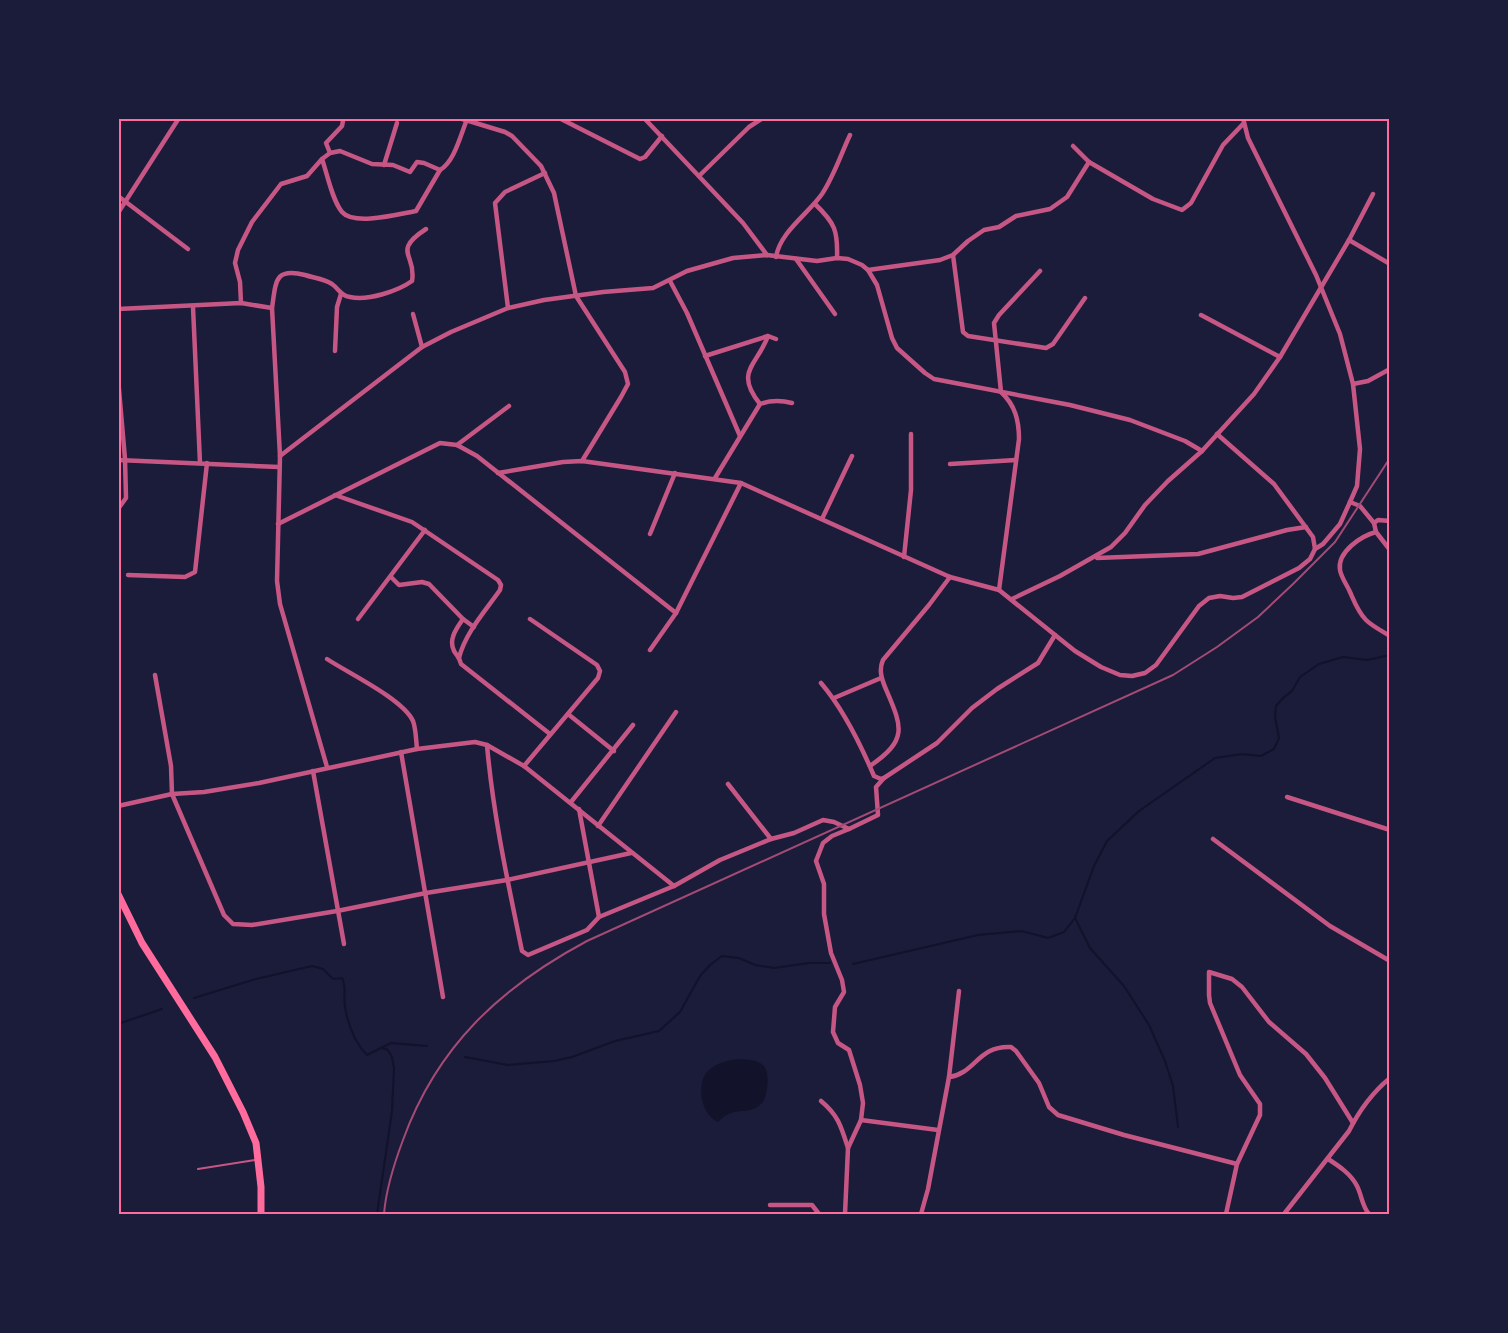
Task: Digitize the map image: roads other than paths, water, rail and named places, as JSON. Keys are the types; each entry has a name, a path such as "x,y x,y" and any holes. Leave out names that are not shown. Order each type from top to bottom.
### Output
{"main road":[{"path":"118,894 142,943 215,1057 243,1112 256,1143 261,1215"}],"street":[{"path":"118,213 179,118"},
{"path":"330,153 326,143 342,126 344,121 341,118"},
{"path":"459,118 466,122 483,124 512,136 537,160 554,193 576,296 625,372 628,384 582,462"},
{"path":"559,118 640,159 645,157 662,136"},
{"path":"645,118 743,223 767,255"},
{"path":"699,176 749,127 763,118"},
{"path":"1073,146 1089,162 1153,199 1182,210 1191,203 1222,146 1243,121"},
{"path":"498,473 564,462 582,462 741,483 950,577 999,590 1075,651 1101,668 1119,675 1132,676 1145,673 1156,665 1199,606 1209,598 1220,596 1233,598 1249,594 1299,568 1310,559 1315,549 1323,544 1340,524 1357,486 1360,449 1353,384 1340,334 1312,265 1248,138 1243,121"},
{"path":"321,159 338,205 348,217 361,219 416,211 440,170 446,167 450,160 466,122"},
{"path":"384,165 397,123"},
{"path":"776,257 781,242 826,188 850,135"},
{"path":"241,303 236,263 238,250 243,236 281,184 307,176 321,159 330,153 340,151 372,164 393,165 410,172 417,162 440,170"},
{"path":"868,270 940,260 953,255 984,230 999,227 1016,216 1050,209 1060,204 1089,162"},
{"path":"508,308 495,203 505,192 544,173"},
{"path":"1012,599 1112,547 1145,505 1202,451 1254,394 1280,357 1349,240 1373,194"},
{"path":"118,196 188,249"},
{"path":"815,204 832,222 836,232 837,258"},
{"path":"327,767 280,604 277,581 280,456 272,308 277,278 283,273 291,272 324,280 336,287 340,294 351,298 380,296 412,281 413,273 407,247 411,239 426,229"},
{"path":"1349,240 1389,264"},
{"path":"280,456 422,347 508,308 576,296 653,288 687,271 709,264 733,258 767,255 817,261 848,259 868,270 877,285 897,348 934,379 1070,405 1130,420 1185,441 1202,451"},
{"path":"953,255 963,332 968,336 1046,348 1053,344 1085,298"},
{"path":"796,259 835,314"},
{"path":"999,590 1019,424 1009,399 1001,392 994,323 1040,271"},
{"path":"670,281 687,313 740,436"},
{"path":"335,351 337,307 340,294"},
{"path":"118,309 193,307 217,303 241,303 272,308"},
{"path":"193,307 200,463"},
{"path":"413,314 422,347"},
{"path":"1201,315 1280,357"},
{"path":"705,356 768,336 776,339"},
{"path":"760,404 748,387 748,376 768,336"},
{"path":"1353,384 1368,381 1389,369"},
{"path":"118,378 126,498 118,510"},
{"path":"715,478 760,404 782,400 792,403"},
{"path":"457,445 509,406"},
{"path":"904,557 910,490 911,434"},
{"path":"1217,434 1274,484 1313,537 1315,549"},
{"path":"278,524 440,443 457,445 477,456 676,613"},
{"path":"822,519 852,456"},
{"path":"118,460 279,468"},
{"path":"950,464 1016,460"},
{"path":"128,576 185,577 195,572 207,463"},
{"path":"650,534 675,473"},
{"path":"650,650 676,613 741,483"},
{"path":"335,495 402,518 425,530 498,580 501,585 500,590 474,627 461,649 459,658"},
{"path":"1350,502 1360,506 1374,523 1376,532 1389,550"},
{"path":"1374,523 1378,520 1389,521"},
{"path":"1094,558 1198,554 1306,527"},
{"path":"358,620 425,530"},
{"path":"1376,532 1367,534 1346,552 1340,564 1340,572 1367,622 1389,636"},
{"path":"391,577 399,585 422,582 429,584 474,627"},
{"path":"870,766 887,754 897,741 899,726 897,715 881,678 880,666 950,577"},
{"path":"464,619 452,640 454,652 461,664 550,734"},
{"path":"524,766 598,678 600,672 597,665 530,619"},
{"path":"848,1148 861,1120 862,1094 849,1050 838,1043 833,1032 835,1007 844,992 842,980 831,953 824,914 824,884 816,861 823,843 832,836 878,815 876,787 884,778 937,743 972,708 997,689 1038,663 1055,635"},
{"path":"327,659 405,710 413,723 417,749"},
{"path":"155,675 171,766 172,794 224,915 233,924 252,925 337,911 507,880 631,853"},
{"path":"834,698 881,678"},
{"path":"821,683 834,698 859,742 874,776 884,778"},
{"path":"598,826 676,712"},
{"path":"568,714 614,751"},
{"path":"571,802 633,725"},
{"path":"118,806 172,794 204,792 400,752 475,742 487,744 524,766 674,886"},
{"path":"487,744 491,787 507,880 522,951 528,955 587,930 599,917 674,886 720,860 771,839 794,833 823,820 849,829"},
{"path":"400,752 443,997"},
{"path":"313,771 344,944"},
{"path":"728,784 771,839"},
{"path":"1287,798 1389,830"},
{"path":"579,809 599,917"},
{"path":"1213,839 1330,926 1389,961"},
{"path":"1226,1215 1237,1164 1260,1115 1260,1104 1240,1075 1210,1003 1209,972 1232,979 1242,987 1269,1022 1306,1054 1325,1078 1353,1123"},
{"path":"921,1215 949,1077 959,990"},
{"path":"949,1077 959,1076 981,1056 993,1050 1011,1047 1039,1083 1049,1107 1058,1115 1124,1135 1237,1164"},
{"path":"1284,1215 1380,1086 1389,1078"},
{"path":"820,1101 833,1111 848,1148 845,1215"},
{"path":"861,1120 938,1130"},
{"path":"1328,1158 1346,1172 1356,1184 1369,1215"},
{"path":"771,1205 812,1205 819,1215"}],"lane":[{"path":"198,1169 258,1159"}],"waterway":[{"path":"853,964 978,935 1022,931 1048,938 1064,932 1075,918 1094,866 1107,841 1139,811 1215,758 1242,754 1261,756 1274,749 1279,738 1275,717 1276,706 1292,691 1300,677 1319,664 1343,657 1367,660 1390,655"},
{"path":"1075,918 1090,948 1124,986 1149,1025 1173,1086 1178,1127"},
{"path":"465,1057 508,1065 554,1061 572,1057 615,1041 659,1031 680,1012 700,976 722,956 739,958 755,965 774,968 809,963 830,963"},
{"path":"194,998 256,979 312,966 323,969 333,979 342,978 345,1007 350,1026 359,1045 367,1055 391,1043 427,1046"},
{"path":"118,1024 162,1009"},
{"path":"377,1214 392,1111 394,1068 388,1050 382,1048"}],"railway":[{"path":"384,1214 389,1185 400,1149 417,1106 434,1076 453,1048 476,1022 527,978 587,941 1173,675 1258,617 1293,584 1335,542 1390,458"}]}
